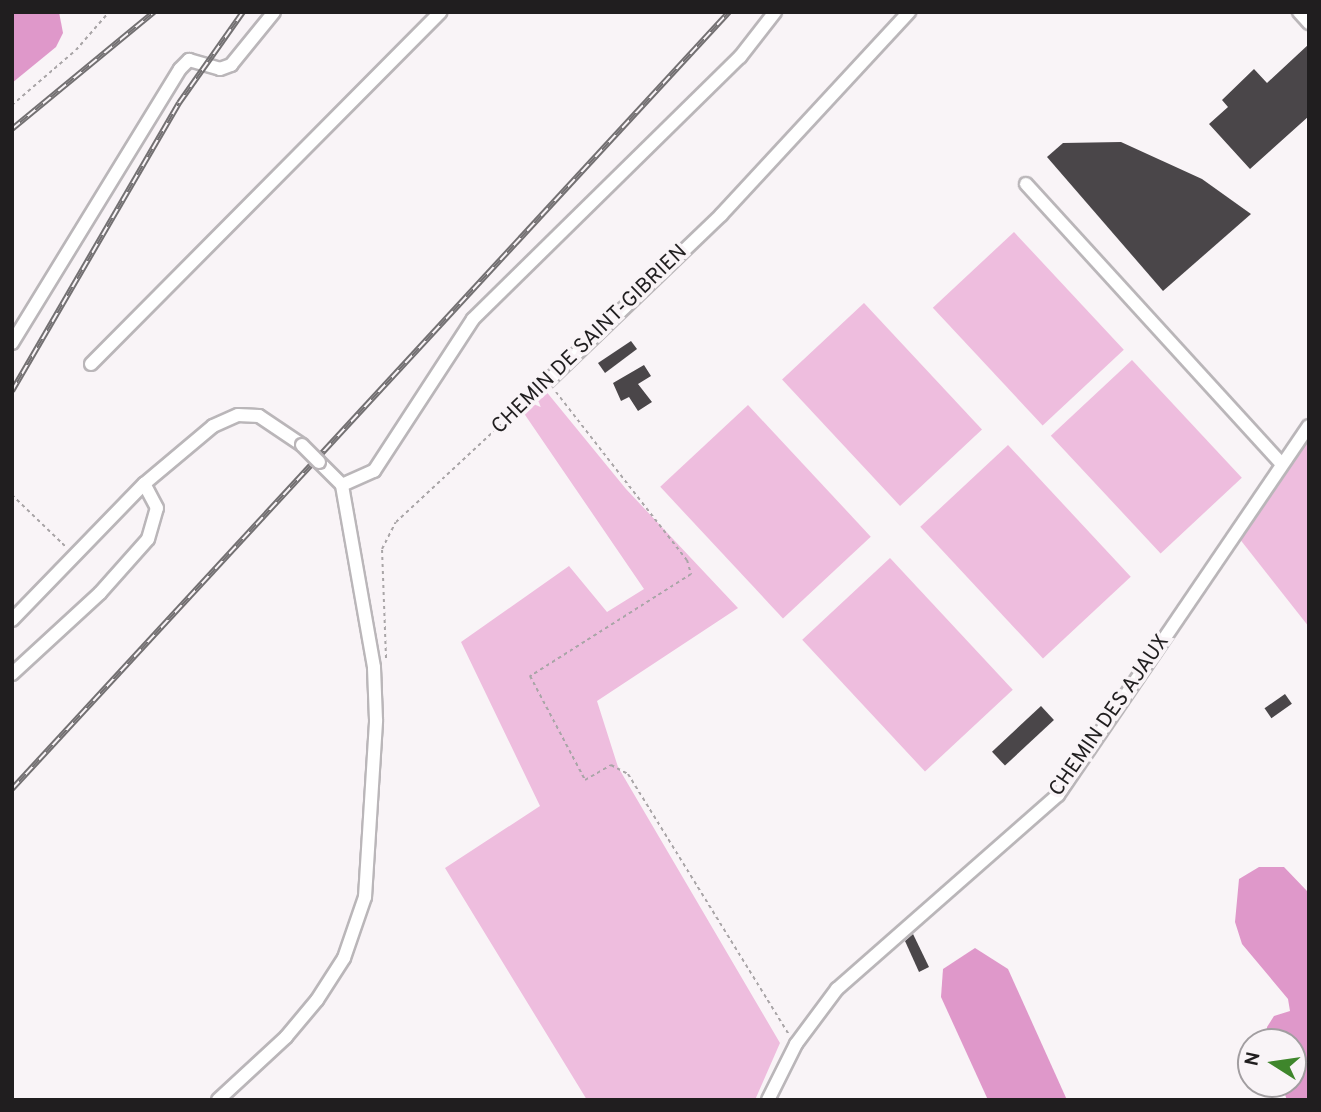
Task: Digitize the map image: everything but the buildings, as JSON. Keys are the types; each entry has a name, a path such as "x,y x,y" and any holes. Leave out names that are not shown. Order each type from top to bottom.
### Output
{"street":[{"path":"12,342 186,62 226,69 274,12"},
{"path":"90,365 441,12"},
{"path":"342,485 363,480 387,457 473,319 740,57 775,12"},
{"name":"CHEMIN DE SAINT-GIBRIEN","path":"548,381 721,215 909,12"},
{"path":"1299,12 1309,23"},
{"path":"1026,184 1282,464"},
{"path":"12,620 144,484 213,426 238,415 271,421 302,445 342,485 371,646 376,720 370,860 359,921 317,1000 286,1037 218,1100"},
{"name":"CHEMIN DES AJAUX","path":"768,1100 796,1044 836,989 1058,795 1309,426"},
{"path":"12,674 92,602 148,539 157,519 144,484"}],"path":[{"path":"12,105 76,50 109,12"},
{"path":"548,381 605,460 650,509 687,560 691,574 530,676 585,780 611,765 628,774 796,1044"},
{"name":"CHEMIN DE SAINT-GIBRIEN","path":"386,668 382,549 396,522 548,381"},
{"path":"12,495 74,556"}],"shaded area":[{"path":"12,12 59,12 63,33 56,47 12,83"},
{"path":"1014,232 1124,350 1043,425 933,308"},
{"path":"864,303 982,430 900,506 782,379"},
{"path":"1132,360 1242,478 1161,553 1051,436"},
{"path":"545,390 626,489 738,608 597,701 618,767 780,1043 755,1100 587,1100 445,868 540,806 461,642 569,566 607,612 644,589 521,409"},
{"path":"748,405 871,537 783,618 660,487"},
{"path":"1309,426 1309,627 1235,533"},
{"path":"1008,445 1131,577 1043,658 920,527"},
{"path":"890,558 1013,690 925,771 802,640"},
{"path":"1259,867 1284,867 1307,891 1309,1100 1286,1098 1307,1098 1307,1028 1267,1028 1274,1016 1290,1011 1288,999 1242,944 1235,922 1239,879"},
{"path":"975,948 1008,969 1067,1100 988,1100 941,997 943,969"}],"railway":[{"path":"12,129 154,12"},
{"path":"12,391 179,103 243,12"},
{"path":"12,789 729,12"}]}
